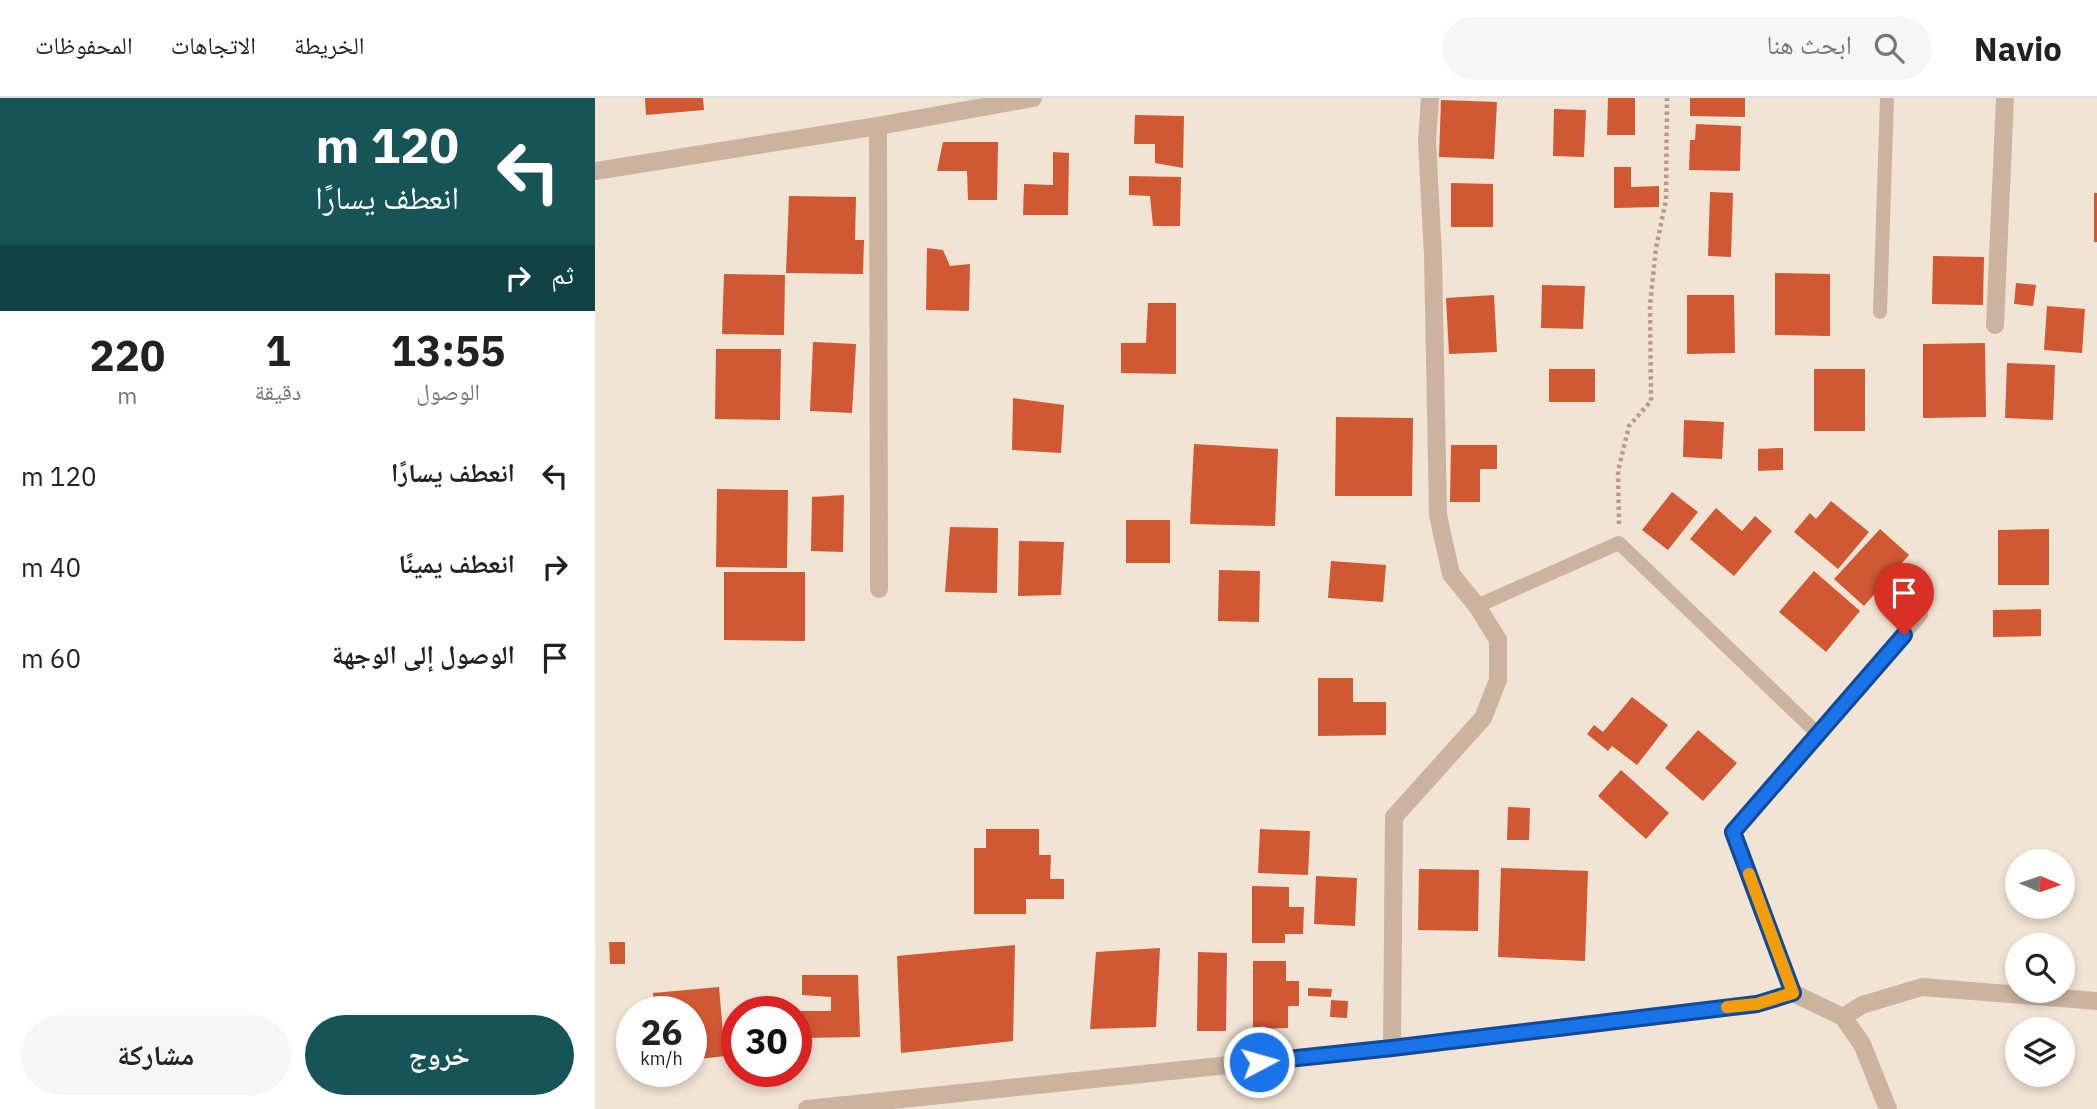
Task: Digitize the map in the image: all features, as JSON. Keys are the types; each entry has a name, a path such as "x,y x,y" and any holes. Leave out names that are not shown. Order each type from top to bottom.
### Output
{"street":[{"path":"595,172 1033,98"},
{"path":"1392,1048 1394,817 1483,718 1498,680 1498,640 1478,606 1451,574 1438,515 1433,256 1427,141 1430,98"},
{"path":"1995,325 2005,98"},
{"path":"879,126 879,589"},
{"path":"1843,1017 1862,1005 1922,987 2097,1001"},
{"path":"807,1109 1392,1048 1757,1004 1793,993 1843,1017 1862,1044 1888,1109"}],"lane":[{"path":"1880,312 1887,98"},
{"path":"1478,606 1619,543 1818,734"},
{"path":"1793,993 1733,832 1921,615"}],"path":[{"path":"1619,543 1618,471 1629,426 1651,401 1650,305 1655,248 1666,200 1667,98"}],"building":[{"path":"645,98 703,98 704,110 646,115"},
{"path":"1608,98 1635,98 1635,135 1607,135"},
{"path":"1690,98 1745,98 1745,117 1690,116"},
{"path":"1441,100 1497,102 1494,159 1439,157"},
{"path":"1554,109 1586,110 1584,157 1553,156"},
{"path":"1135,115 1184,116 1183,168 1155,163 1155,144 1134,144"},
{"path":"1696,124 1741,126 1740,171 1689,170 1690,140 1695,140"},
{"path":"943,142 998,142 997,200 968,200 967,171 937,171"},
{"path":"1053,152 1069,153 1068,215 1023,215 1024,184 1053,185"},
{"path":"1614,167 1631,167 1631,187 1659,186 1659,207 1614,208"},
{"path":"1129,176 1181,177 1180,226 1153,226 1150,196 1129,195"},
{"path":"1451,183 1493,184 1493,227 1451,227"},
{"path":"1710,192 1733,193 1731,257 1708,256"},
{"path":"2094,193 2097,193 2097,242 2094,242"},
{"path":"789,196 856,197 855,240 864,240 863,274 786,273"},
{"path":"927,248 943,250 950,266 970,264 969,311 926,310"},
{"path":"1933,256 1984,257 1983,305 1932,304"},
{"path":"1775,273 1830,274 1830,336 1775,335"},
{"path":"724,274 785,275 784,335 722,334"},
{"path":"2016,283 2036,285 2033,306 2014,304"},
{"path":"1542,285 1585,286 1583,329 1541,328"},
{"path":"1494,295 1497,352 1449,354 1446,298"},
{"path":"1687,295 1734,295 1735,353 1687,354"},
{"path":"1148,303 1176,303 1176,374 1121,373 1121,343 1146,343"},
{"path":"2047,306 2085,309 2082,353 2044,350"},
{"path":"813,342 856,344 852,413 810,411"},
{"path":"1985,343 1986,417 1923,418 1923,344"},
{"path":"716,349 781,349 780,420 715,419"},
{"path":"2007,363 2055,365 2053,420 2005,418"},
{"path":"1549,369 1595,369 1595,402 1549,402"},
{"path":"1814,369 1865,369 1865,431 1814,431"},
{"path":"1013,398 1064,405 1061,453 1012,450"},
{"path":"1336,417 1413,418 1412,496 1335,496"},
{"path":"1684,420 1724,422 1722,459 1683,457"},
{"path":"1194,444 1278,449 1275,526 1190,524"},
{"path":"1451,445 1497,445 1497,469 1480,469 1480,502 1450,502"},
{"path":"1783,448 1783,470 1758,471 1758,449"},
{"path":"717,489 788,490 787,568 716,567"},
{"path":"1672,492 1698,512 1668,550 1642,530"},
{"path":"844,495 843,552 811,551 812,497"},
{"path":"1831,501 1869,532 1838,569 1794,532 1810,513 1816,519"},
{"path":"1716,508 1742,531 1755,516 1772,531 1734,576 1690,539"},
{"path":"1126,520 1170,520 1170,563 1126,563"},
{"path":"950,527 998,528 997,593 945,592"},
{"path":"1880,529 1909,555 1864,606 1834,579"},
{"path":"2049,529 2049,585 1998,585 1998,530"},
{"path":"1019,541 1064,542 1061,595 1018,596"},
{"path":"1331,561 1386,565 1383,602 1328,598"},
{"path":"1219,570 1260,571 1259,622 1218,621"},
{"path":"1814,571 1860,611 1826,652 1779,612"},
{"path":"724,572 805,572 805,641 724,640"},
{"path":"2041,609 2041,636 1993,637 1993,610"},
{"path":"1318,678 1353,678 1353,702 1386,702 1386,735 1318,736"},
{"path":"1632,697 1668,725 1637,765 1612,746 1608,751 1587,734 1594,725 1603,732"},
{"path":"1698,730 1737,763 1703,801 1665,768"},
{"path":"1621,770 1669,813 1646,839 1598,796"},
{"path":"1508,807 1530,808 1529,840 1507,840"},
{"path":"986,829 1039,829 1039,855 1051,855 1050,879 1064,879 1064,899 1026,899 1026,914 974,914 974,848 986,848"},
{"path":"1260,829 1310,831 1308,875 1258,873"},
{"path":"1501,868 1588,871 1585,961 1498,957"},
{"path":"1419,869 1479,870 1478,931 1418,930"},
{"path":"1316,876 1357,878 1355,926 1314,924"},
{"path":"1252,886 1289,887 1289,907 1304,907 1303,934 1285,934 1285,943 1252,943"},
{"path":"609,942 625,942 625,964 610,964"},
{"path":"1015,945 1013,1041 901,1053 897,956"},
{"path":"1160,948 1156,1027 1090,1029 1096,952"},
{"path":"1198,952 1227,953 1226,1031 1197,1031"},
{"path":"1253,961 1286,961 1286,981 1299,981 1299,1006 1288,1006 1288,1028 1253,1029"},
{"path":"802,975 858,975 860,1037 812,1038 812,1011 831,1011 831,997 802,995"},
{"path":"719,987 721,1056 707,1058 707,996 653,996 653,993"},
{"path":"1308,988 1332,989 1331,997 1308,996"},
{"path":"1331,1000 1348,1001 1347,1018 1330,1017"}],"slow traffic":[{"path":"1727,1007 1757,1004 1793,993 1749,874"}],"route":[{"path":"1259,1062 1757,1004 1793,993 1733,832 1904,635"}]}
